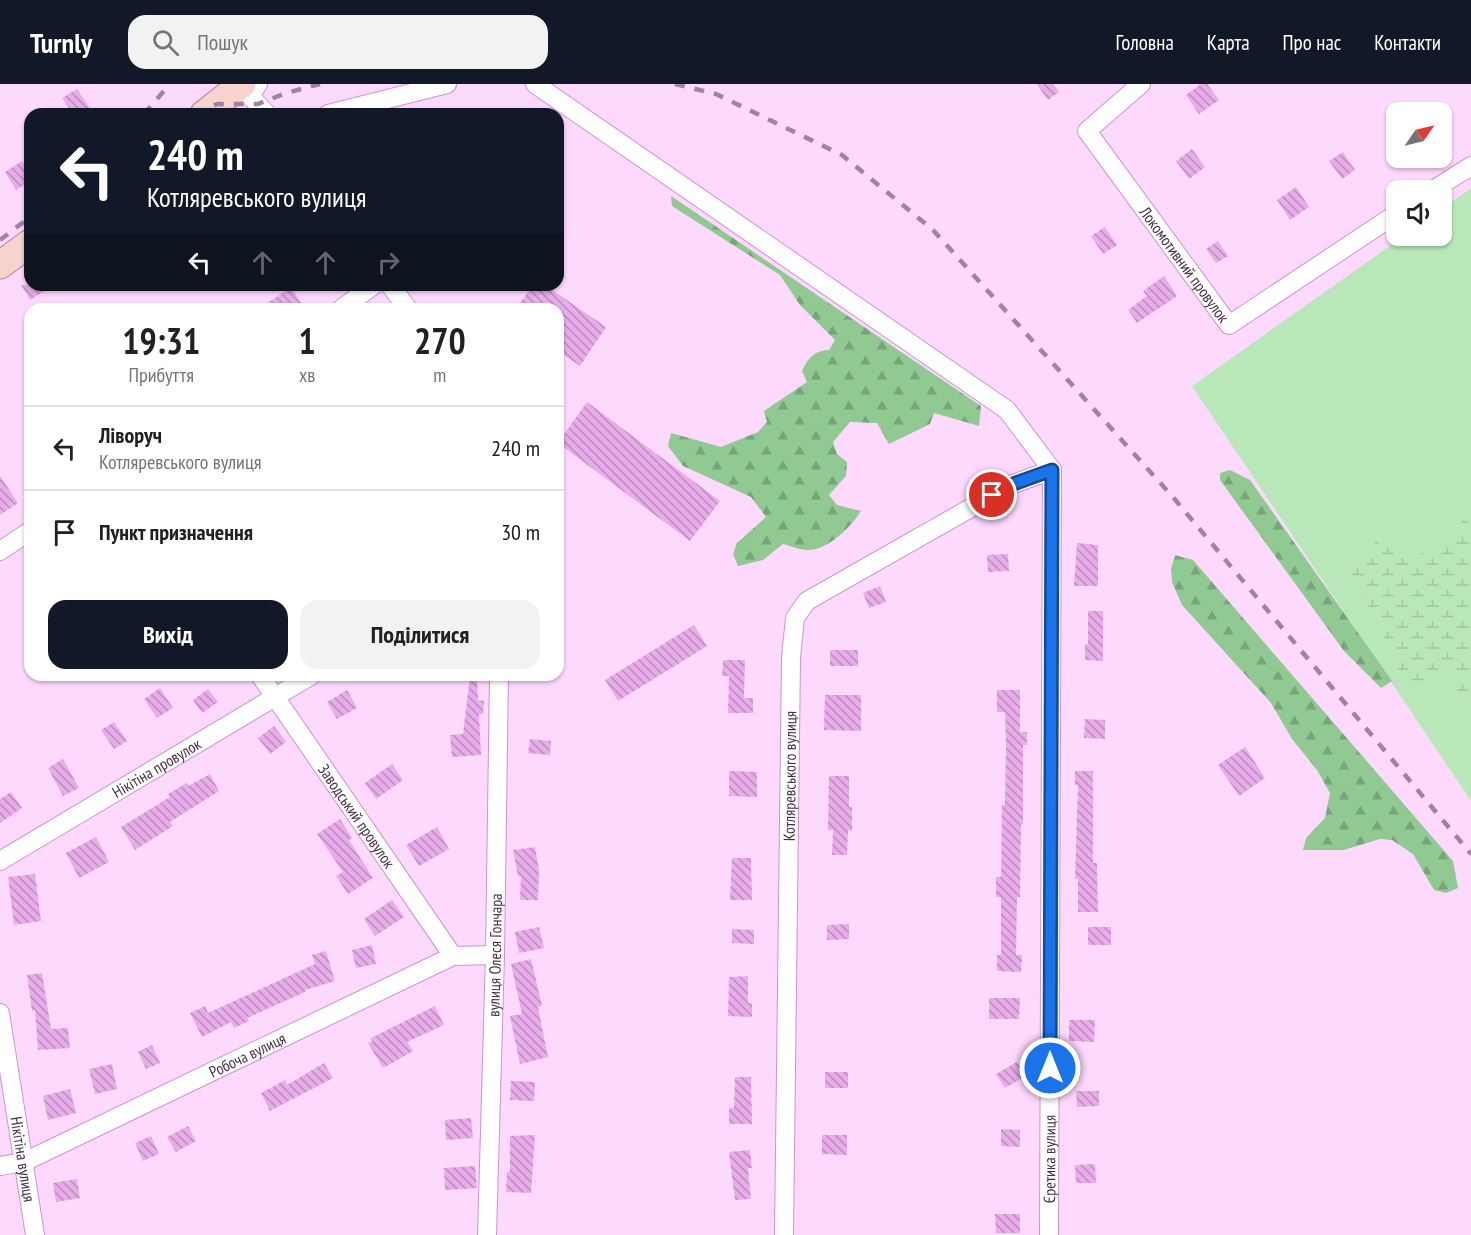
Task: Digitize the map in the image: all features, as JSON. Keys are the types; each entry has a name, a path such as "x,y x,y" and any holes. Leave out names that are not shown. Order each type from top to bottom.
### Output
{"main road":[{"path":"212,108 242,84"},
{"path":"0,265 24,247"}],"street":[{"path":"258,84 250,96 261,108"},
{"path":"352,108 447,84"},
{"path":"536,84 1006,410 1052,470"},
{"name":"Локомотивний провулок","path":"1141,84 1087,130 1229,325 1386,221"},
{"path":"1449,180 1471,166"},
{"path":"349,303 366,291"},
{"name":"Котляревського вулиця","path":"784,1235 790,657 795,618 807,601 1013,484 1052,470"},
{"name":"Єретика вулиця","path":"1049,1235 1052,470"},
{"path":"0,551 24,535"},
{"name":"Заводський провулок","path":"264,681 453,956"},
{"name":"Нікітіна провулок","path":"0,861 302,681"},
{"name":"вулиця Олеся Гончара","path":"486,1235 495,955 499,681"},
{"name":"Робоча вулиця","path":"0,1166 24,1162 453,956 495,955"},
{"name":"Нікітіна вулиця","path":"0,1013 35,1235"}],"green space":[{"path":"1471,188 1471,801 1192,386 1390,246 1452,246 1452,202"},
{"path":"671,196 981,406 979,426 934,413 930,424 889,444 877,423 850,422 833,442 837,454 847,462 846,476 829,495 837,505 861,511 857,517 838,537 822,547 804,550 783,544 763,560 738,566 733,554 737,543 766,517 751,497 683,466 668,446 671,433 721,447 758,432 767,422 764,411 807,382 802,371 807,362 816,353 829,350 835,340 800,305 780,275 672,206"},
{"path":"1230,470 1250,480 1392,681 1381,688 1344,651 1220,480 1220,473"},
{"path":"1471,506 1471,694 1460,708 1455,668 1411,691 1402,678 1377,621 1348,568 1378,540 1409,559 1451,540"},
{"path":"1175,555 1193,560 1453,861 1458,888 1446,893 1434,890 1413,854 1392,840 1380,839 1344,850 1303,850 1306,838 1325,818 1330,793 1317,770 1292,739 1271,703 1182,605 1172,582 1171,569"}],"building":[{"path":"1037,84 1053,84 1059,92 1048,100"},
{"path":"1201,84 1207,84 1219,100 1199,114 1186,95"},
{"path":"77,89 90,108 69,108 62,98"},
{"path":"1192,149 1205,167 1189,179 1176,161"},
{"path":"1343,152 1355,170 1342,179 1329,161"},
{"path":"22,161 24,185 16,190 5,172"},
{"path":"1296,187 1309,207 1290,220 1277,200"},
{"path":"1105,227 1117,245 1103,254 1091,236"},
{"path":"1218,241 1228,256 1216,263 1206,249"},
{"path":"1164,276 1177,296 1137,323 1128,310 1147,296 1143,291"},
{"path":"25,291 44,291 30,300"},
{"path":"285,291 294,291 301,303 268,303"},
{"path":"529,291 554,291 606,327 580,366 564,355 564,303 520,303"},
{"path":"587,402 720,501 690,541 564,447 564,435"},
{"path":"0,476 18,503 0,515"},
{"path":"1077,543 1098,545 1098,586 1074,586"},
{"path":"1008,554 1009,571 988,572 987,555"},
{"path":"880,586 886,602 869,608 863,593"},
{"path":"1088,611 1103,611 1103,661 1085,660 1085,644 1088,644"},
{"path":"694,625 707,646 618,701 605,680"},
{"path":"830,650 858,650 858,666 830,666"},
{"path":"723,660 745,660 744,698 753,698 753,713 728,713 729,676 722,676"},
{"path":"469,681 477,681 478,700 484,701 483,714 479,714 481,755 452,757 450,735 463,734"},
{"path":"160,688 173,708 157,718 144,699"},
{"path":"208,689 218,702 202,713 193,700"},
{"path":"347,690 357,708 337,719 327,702"},
{"path":"997,690 1020,690 1020,732 1027,732 1027,745 1023,745 1023,824 1021,824 1020,897 1017,897 1016,955 1022,955 1021,972 997,971 997,955 1001,955 1001,897 996,897 996,877 1001,877 1006,745 1005,712 997,712"},
{"path":"825,695 861,695 861,731 824,730"},
{"path":"1085,719 1105,720 1105,739 1084,738"},
{"path":"114,722 127,741 114,749 101,730"},
{"path":"274,726 286,742 270,754 258,738"},
{"path":"530,739 551,741 550,755 528,753"},
{"path":"1245,747 1265,778 1239,796 1218,765"},
{"path":"63,759 79,788 63,796 48,768"},
{"path":"392,764 403,780 376,799 365,783"},
{"path":"729,771 757,772 757,797 729,796"},
{"path":"1075,771 1093,771 1093,863 1097,863 1098,912 1078,912 1078,879 1075,879 1078,785 1075,785"},
{"path":"210,774 219,791 170,822 173,826 135,850 121,827 170,797 168,794"},
{"path":"829,776 849,776 852,831 848,830 847,855 832,855 833,830 828,830"},
{"path":"11,792 22,808 0,823 0,799"},
{"path":"340,819 352,838 349,840 373,878 348,894 336,876 343,872 317,834"},
{"path":"437,827 449,849 419,866 406,845"},
{"path":"96,837 109,862 79,878 66,853"},
{"path":"535,847 539,870 538,900 520,900 521,876 518,876 513,850"},
{"path":"732,858 751,858 752,900 730,900"},
{"path":"35,874 41,921 14,925 8,877"},
{"path":"392,900 404,917 375,936 364,919"},
{"path":"849,924 849,939 827,940 827,925"},
{"path":"539,927 544,948 519,953 515,932"},
{"path":"1088,927 1111,927 1111,945 1088,945"},
{"path":"732,929 754,930 754,944 732,943"},
{"path":"372,945 376,964 356,968 352,950"},
{"path":"326,951 335,981 305,990 305,992 247,1018 249,1021 234,1028 231,1022 202,1037 190,1013 205,1006 208,1013 315,964 312,955"},
{"path":"531,959 542,1006 538,1007 548,1057 520,1064 510,1016 522,1014 511,964"},
{"path":"42,973 51,1029 68,1028 70,1048 38,1050 35,1010 32,1011 27,975"},
{"path":"748,976 748,1003 752,1003 752,1017 728,1016 729,977"},
{"path":"989,998 1020,998 1019,1019 989,1019"},
{"path":"435,1006 444,1025 407,1042 413,1051 383,1068 368,1043 372,1042 371,1038"},
{"path":"1069,1020 1095,1020 1094,1042 1069,1041"},
{"path":"152,1045 160,1063 146,1069 138,1052"},
{"path":"1017,1062 1026,1076 1005,1088 996,1074"},
{"path":"324,1063 333,1078 270,1111 261,1093 285,1080 287,1085"},
{"path":"112,1064 117,1089 95,1094 89,1069"},
{"path":"825,1072 848,1072 848,1088 825,1088"},
{"path":"735,1077 751,1077 752,1124 729,1124 729,1108 734,1108"},
{"path":"511,1081 535,1082 534,1101 510,1100"},
{"path":"70,1089 76,1113 48,1120 43,1096"},
{"path":"1076,1091 1099,1091 1099,1106 1077,1107"},
{"path":"471,1118 473,1138 446,1140 445,1120"},
{"path":"188,1126 196,1141 176,1152 167,1137"},
{"path":"1001,1129 1020,1130 1020,1147 1001,1146"},
{"path":"535,1135 531,1193 506,1192 507,1172 510,1172 510,1136"},
{"path":"822,1135 847,1135 847,1155 822,1154"},
{"path":"151,1136 159,1154 143,1161 135,1143"},
{"path":"750,1150 752,1168 748,1168 751,1199 735,1200 729,1152"},
{"path":"1095,1164 1096,1183 1076,1183 1075,1165"},
{"path":"475,1166 477,1188 445,1190 444,1168"},
{"path":"77,1179 80,1198 56,1202 53,1183"},
{"path":"995,1214 1020,1214 1020,1233 996,1233"}],"railway":[{"path":"149,108 170,84"},
{"path":"209,108 217,104 258,104 286,93 320,84"},
{"path":"675,84 716,94 842,155 933,230 1172,496 1471,854"},
{"path":"0,240 24,222"}],"route":[{"path":"992,495 1013,484 1052,470 1050,1068"}]}
